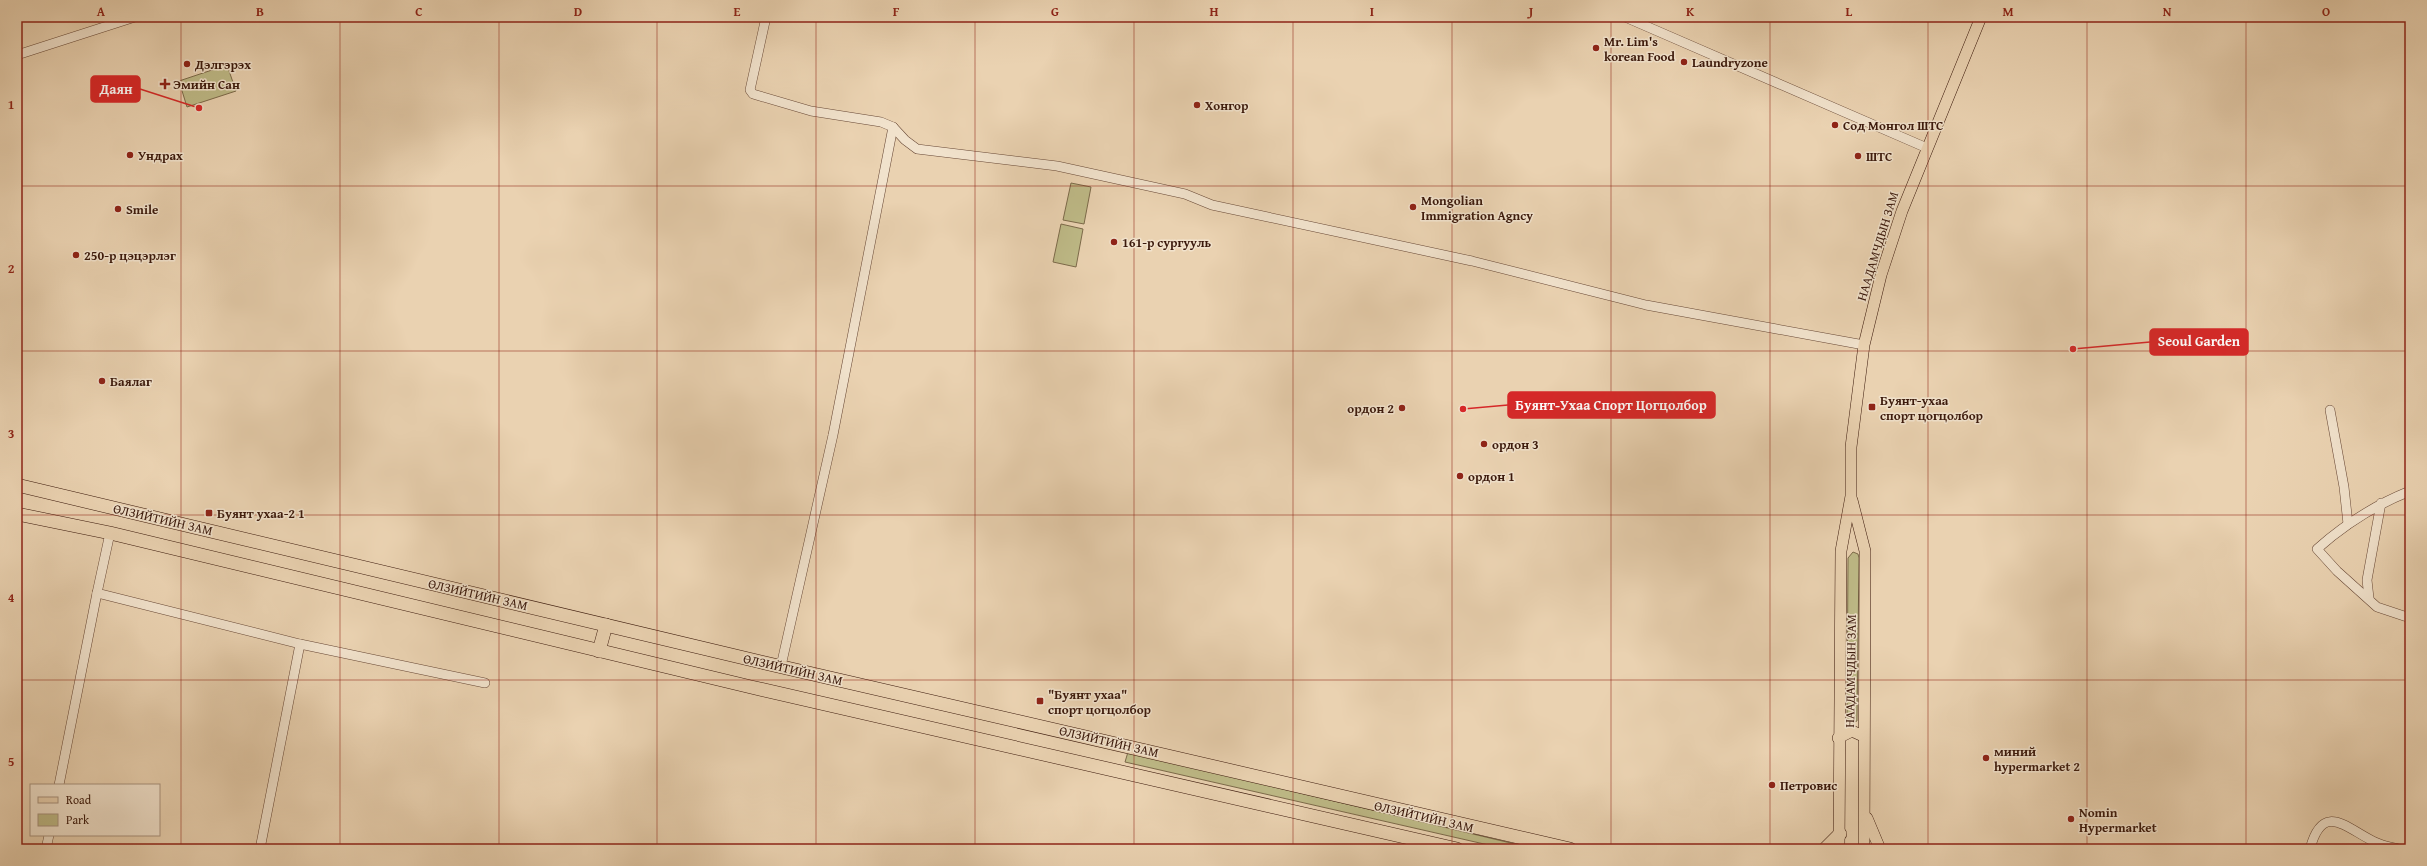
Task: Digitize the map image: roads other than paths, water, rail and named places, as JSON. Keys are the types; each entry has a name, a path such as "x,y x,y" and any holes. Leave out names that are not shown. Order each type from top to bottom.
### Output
{"highway":[{"name":"ӨЛЗИЙТИЙН ЗАМ","path":"17,485 606,625 1570,849"},
{"name":"ӨЛЗИЙТИЙН ЗАМ","path":"17,514 110,533 599,651 1307,816 1457,849"},
{"path":"599,651 606,625"},
{"path":"1825,849 1840,834"}],"main road":[{"name":"НААДАМЧДЫН ЗАМ","path":"1839,849 1838,738 1841,551 1851,496 1851,447 1864,345 1881,275 1902,211 1981,17"},
{"name":"НААДАМЧДЫН ЗАМ","path":"1851,496 1865,551 1863,736 1865,813 1864,849"},
{"path":"1839,720 1852,726 1864,722"},
{"path":"1838,738 1852,731 1863,736"},
{"path":"1865,813 1880,849"}],"street":[{"path":"17,55 135,17"},
{"path":"766,17 750,90 753,94 811,111 864,118 893,127 905,140 917,149 1057,166 1179,193 1212,205 1472,261 1646,305 1864,345"},
{"path":"1625,17 1927,148"},
{"path":"781,666 833,435 893,127"},
{"path":"2330,410 2344,487 2348,524"},
{"path":"2410,490 2381,503 2348,524 2317,548 2337,571 2369,598 2377,607 2410,618"},
{"path":"2369,598 2368,574 2381,503"},
{"path":"59,784 110,533"},
{"path":"97,593 300,644 485,683"},
{"path":"260,849 300,644"},
{"path":"2310,849 2320,826 2327,822 2336,821 2352,827 2376,842 2399,849"},
{"path":"46,849 48,836"}],"place":[{"name":"Mr. Lim's korean Food","path":"1596,48"},
{"name":"Laundryzone","path":"1684,62"},
{"name":"Дэлгэрэх","path":"187,64"},
{"name":"Эмийн Сан","path":"165,84"},
{"name":"Хонгор","path":"1197,105"},
{"name":"Даян","path":"199,108"},
{"name":"Сод Монгол ШТС","path":"1835,125"},
{"name":"Ундрах","path":"130,155"},
{"name":"ШТС","path":"1858,156"},
{"name":"Mongolian Immigration Agncy","path":"1413,207"},
{"name":"Smile","path":"118,209"},
{"name":"161-р сургууль","path":"1114,242"},
{"name":"250-р цэцэрлэг","path":"76,255"},
{"name":"Seoul Garden","path":"2073,349"},
{"name":"Баялаг","path":"102,381"},
{"name":"Буянт-ухаа спорт цогцолбор","path":"1872,407"},
{"name":"ордон 2","path":"1402,408"},
{"name":"Буянт-Ухаа Спорт Цогцолбор","path":"1463,409"},
{"name":"ордон 3","path":"1484,444"},
{"name":"ордон 1","path":"1460,476"},
{"name":"Буянт ухаа-2 1","path":"209,513"},
{"name":"\"Буянт ухаа\" спорт цогцолбор","path":"1040,701"},
{"name":"миний hypermarket 2","path":"1986,758"},
{"name":"Петровис","path":"1772,785"},
{"name":"Nomin Hypermarket","path":"2071,819"}]}
